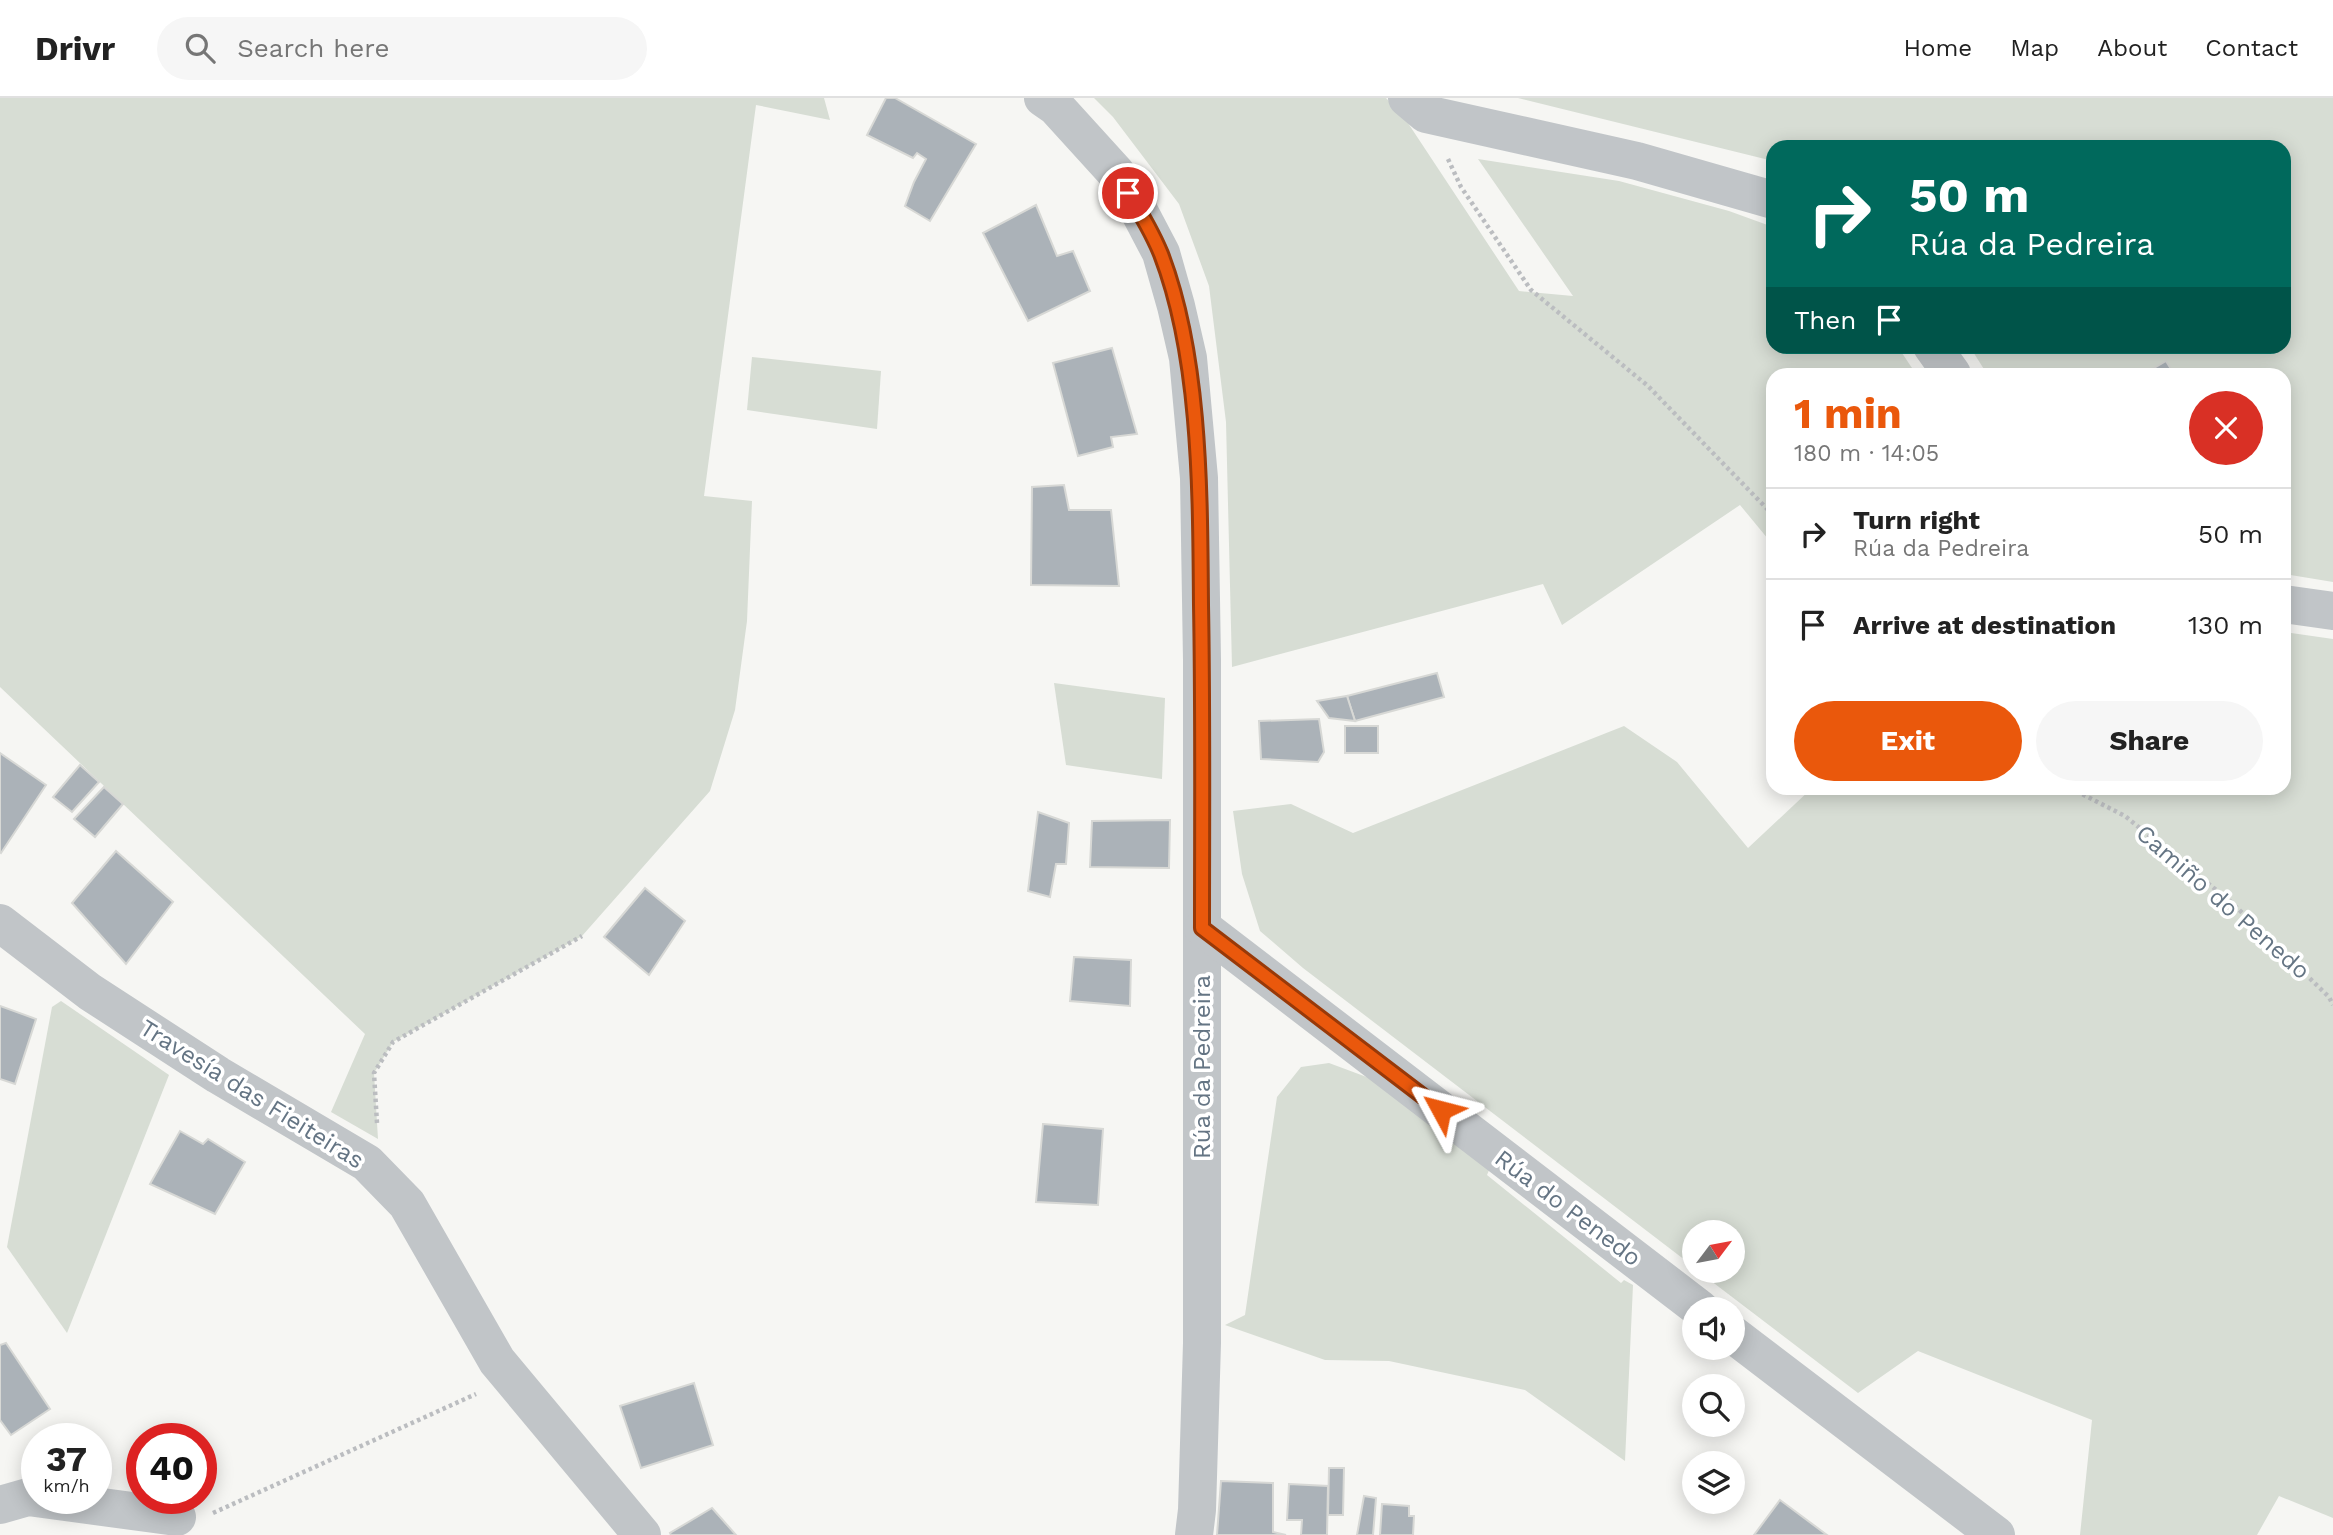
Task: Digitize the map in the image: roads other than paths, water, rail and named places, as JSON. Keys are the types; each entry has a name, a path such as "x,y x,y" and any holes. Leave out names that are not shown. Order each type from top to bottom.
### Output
{"street":[{"name":"Rúa da Pedreira","path":"1043,98 1056,107 1116,173 1140,213 1161,253 1188,358 1199,491 1202,660 1202,1343 1194,1535"},
{"path":"1416,106 1637,161 1766,198"},
{"path":"2291,605 2333,611"},
{"name":"Travesía das Fieiteiras","path":"0,923 90,992 218,1074 368,1163 407,1203 497,1361 642,1535"},
{"name":"Rúa do Penedo","path":"1202,928 1684,1297"},
{"path":"1745,1344 1996,1535"},
{"path":"0,1505 28,1497 83,1519 177,1517"}]}
